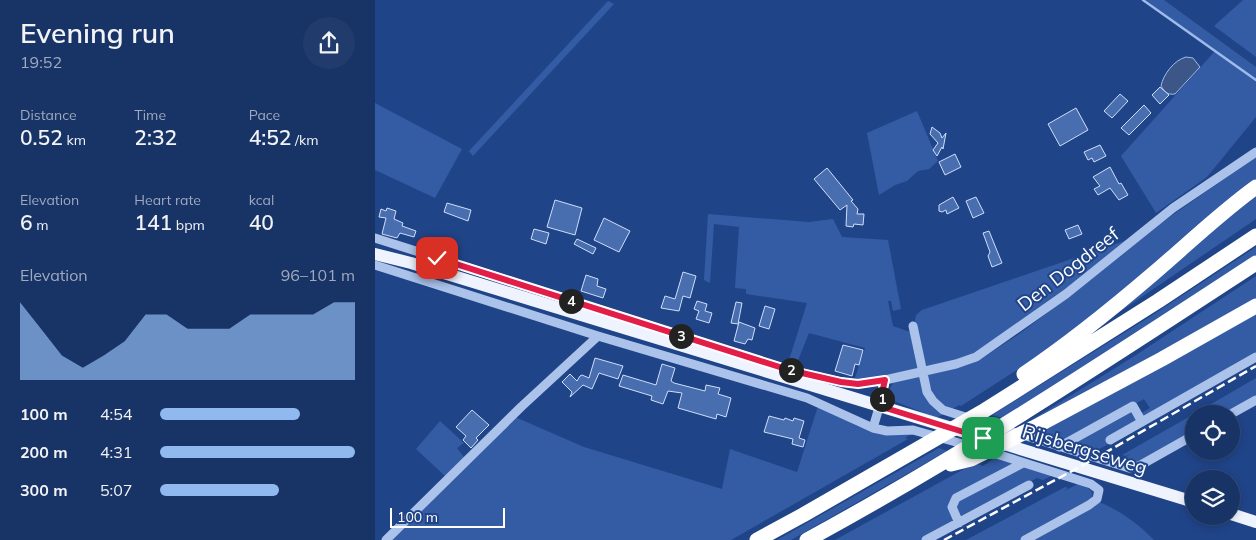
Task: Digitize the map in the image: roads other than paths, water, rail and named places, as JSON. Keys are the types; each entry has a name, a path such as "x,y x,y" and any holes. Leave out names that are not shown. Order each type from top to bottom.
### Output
{"highway":[{"path":"757,540 952,429 1091,326 1218,217 1256,187"},
{"path":"977,411 1158,301 1256,236"},
{"path":"964,456 1010,421 1134,344 1256,263"},
{"path":"807,540 935,468 1033,428 1256,306"}],"main road":[{"name":"Rijsbergseweg","path":"375,249 411,263"},
{"name":"Rijsbergseweg","path":"375,254 411,263 1185,499"},
{"path":"1240,517 1256,522"}],"street":[{"name":"Den Dogdreef","path":"885,380 956,364 975,357 1066,294 1173,208 1256,152"},
{"path":"375,238 789,370 858,384 885,380 873,428"},
{"path":"375,265 598,336 807,398 873,428 887,431 913,430 1023,462 1096,486 1099,493 1097,499 1025,540"},
{"path":"913,326 921,371 927,392 943,410 1059,447 1133,468 1162,457 1185,441"},
{"path":"386,540 521,408 598,336"},
{"path":"1110,440 1256,357"},
{"path":"1240,409 1256,400"},
{"path":"1059,447 1133,406 1139,408 1142,422"},
{"path":"959,523 952,507 956,498 1023,462"},
{"path":"926,540 1029,485"}],"waterway":[{"path":"1143,0 1256,80"}],"railway":[{"path":"944,540 1096,458 1256,366"}]}
